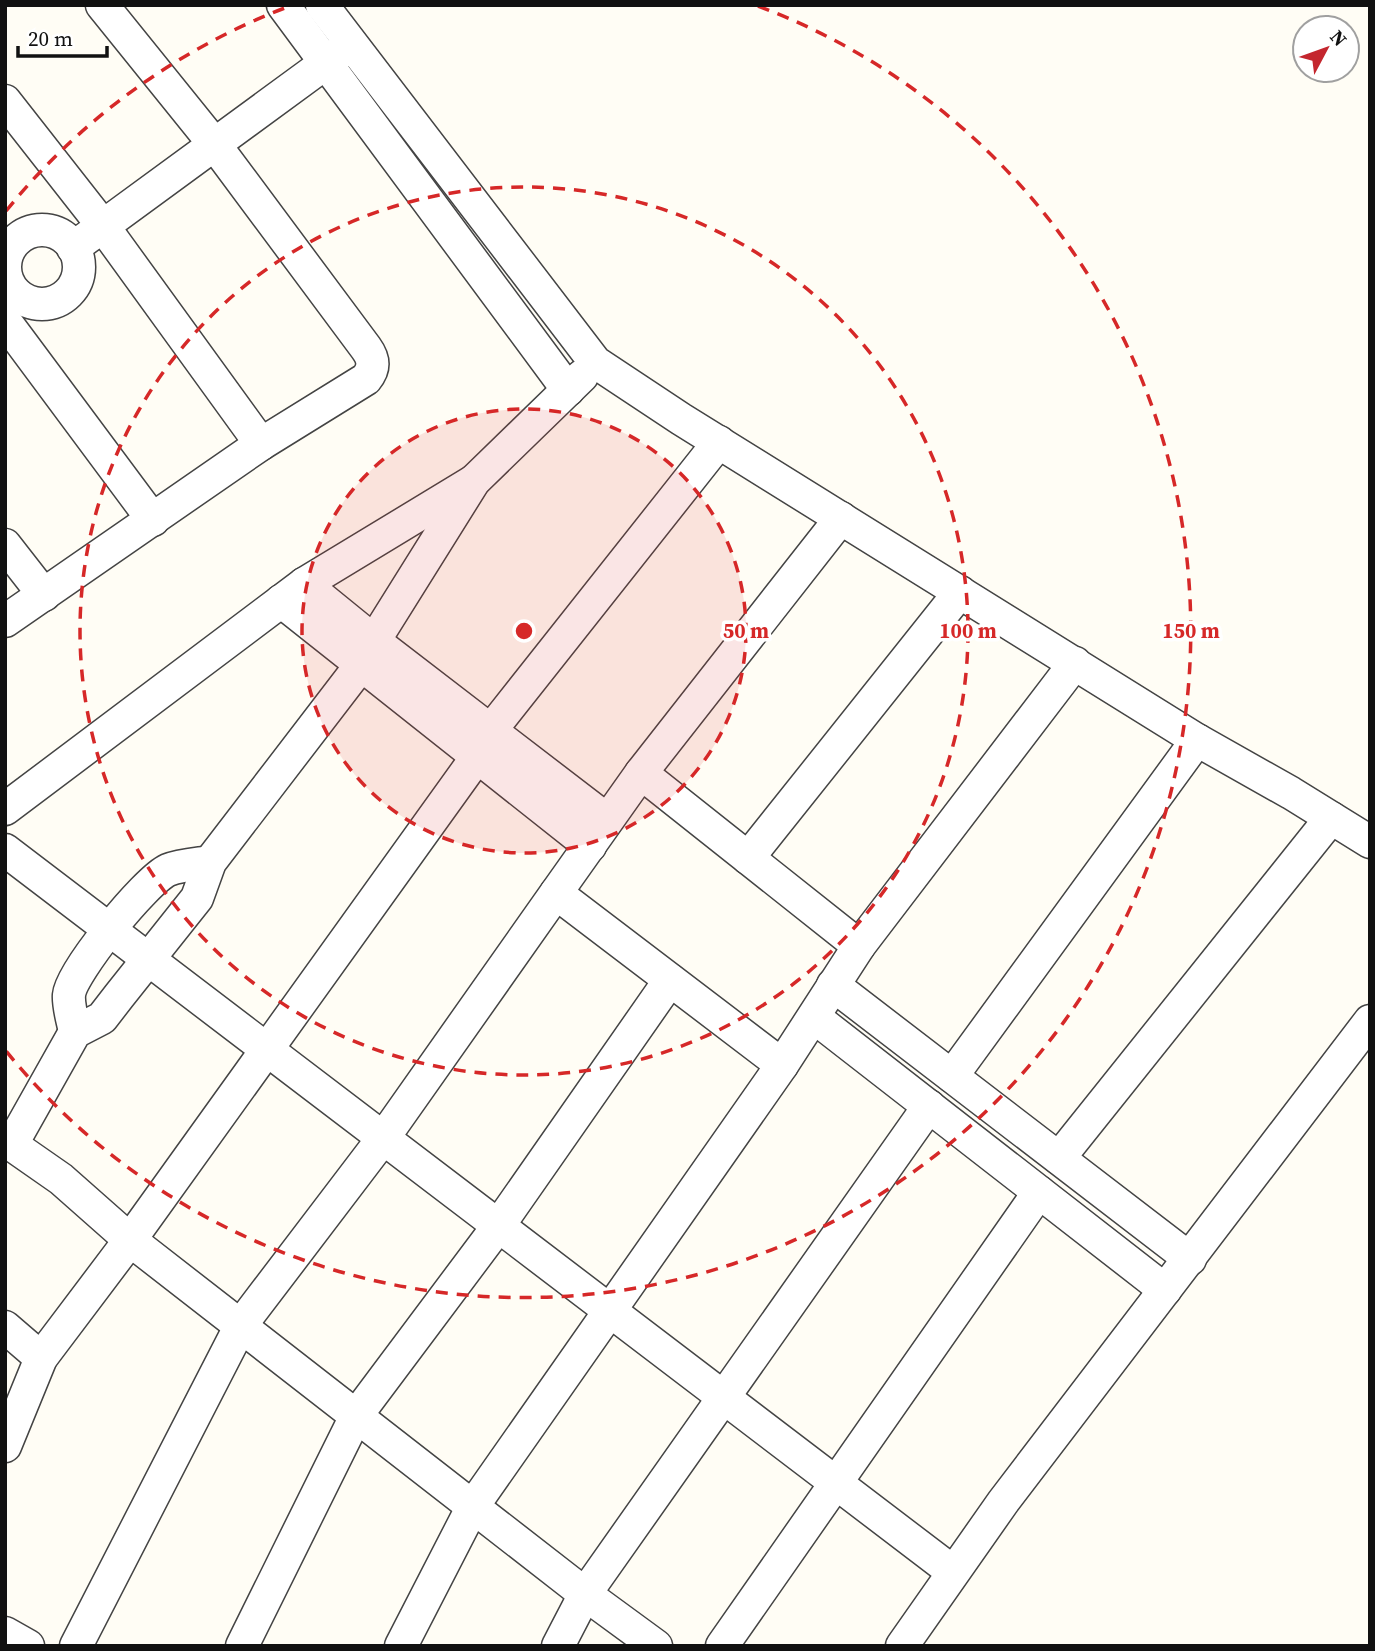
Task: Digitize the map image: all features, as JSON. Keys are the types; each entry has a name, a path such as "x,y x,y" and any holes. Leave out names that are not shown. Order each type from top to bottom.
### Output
{"street":[{"path":"5,621 261,444 366,379 373,371 372,356 215,145 102,5"},
{"path":"283,5 568,390"},
{"path":"322,5 595,362 1197,740 1370,842"},
{"path":"73,247 352,44"},
{"path":"5,101 103,226 261,444"},
{"path":"393,153 419,134"},
{"path":"44,230 66,239 73,247 79,272 76,284 58,301 33,303 9,291 6,266 8,255 13,244 22,236 44,230"},
{"path":"5,321 153,520"},
{"path":"5,809 293,593 474,481 595,362"},
{"path":"5,1446 41,1358 130,1240 484,743 719,442"},
{"path":"474,481 368,653 210,862 197,898 102,1018 75,1032 8,1142 61,1178 130,1240 585,1594 656,1646"},
{"path":"76,1646 241,1325 384,1137 640,774 841,518"},
{"path":"5,545 44,595"},
{"path":"748,858 960,592"},
{"path":"293,593 484,743 607,820"},
{"path":"401,1646 473,1506 782,1065 859,946 1075,663"},
{"path":"952,1076 1197,740"},
{"path":"484,743 590,846"},
{"path":"640,774 859,946"},
{"path":"1059,1158 1331,818"},
{"path":"5,850 149,957 953,1572"},
{"path":"75,1032 69,995 78,976 110,928 151,883 167,870 210,862"},
{"path":"556,893 782,1065"},
{"path":"242,1646 356,1416 499,1225 670,980"},
{"path":"833,985 1190,1259"},
{"path":"814,1017 1165,1290"},
{"path":"902,1646 1003,1502 1370,1021"},
{"path":"558,1646 585,1594 929,1106"},
{"path":"722,1646 1039,1192"},
{"path":"5,1327 41,1358"},
{"path":"5,1633 28,1646"}]}
